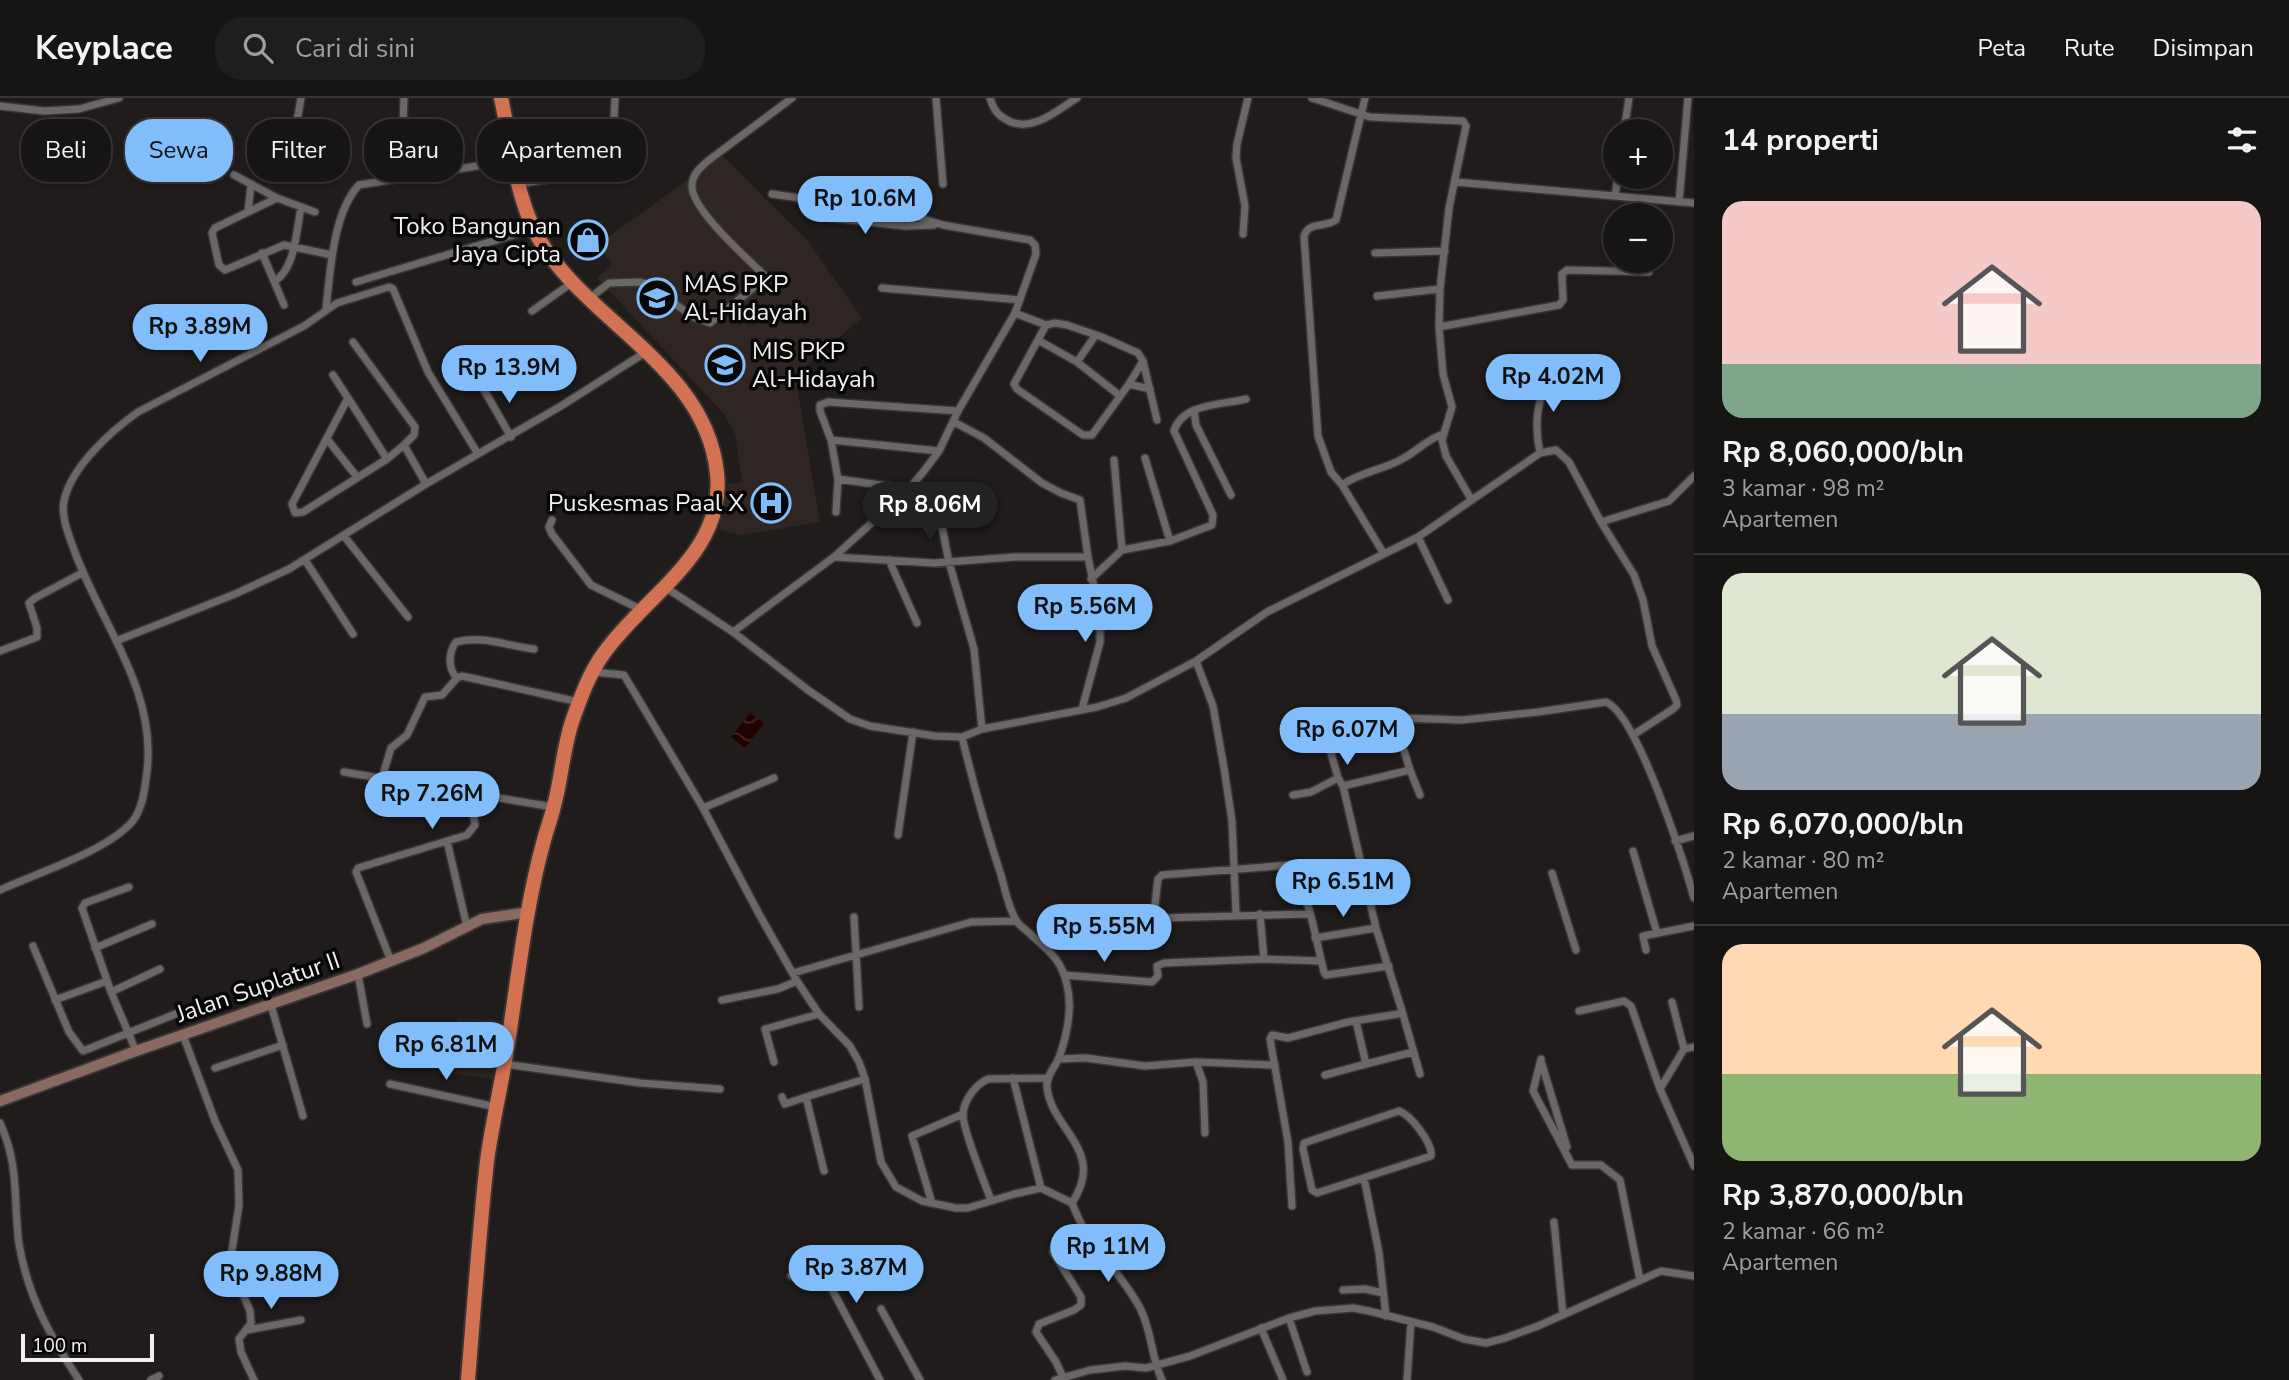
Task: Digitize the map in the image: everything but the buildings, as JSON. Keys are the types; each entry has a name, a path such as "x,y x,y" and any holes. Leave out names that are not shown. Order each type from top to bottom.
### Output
{"highway":[{"path":"501,98 505,119"},
{"path":"468,1380 488,1159 496,1107 528,912 543,841 554,807 569,731 592,671 606,650 700,545 712,522 718,477 714,451 699,413 685,393 551,257 534,229 519,184"}],"street":[{"path":"0,106 44,111 79,109 118,98"},
{"path":"298,119 302,98"},
{"path":"403,119 404,98"},
{"path":"519,184 588,170 619,151 622,139 614,119 615,98"},
{"path":"590,298 609,284 640,282 650,285 693,317 710,323 758,285 764,275 721,233 700,206 692,192 693,178 709,160 792,98"},
{"path":"936,98 943,184"},
{"path":"990,98 1000,117 1020,125 1031,126 1077,98"},
{"path":"1243,234 1245,206 1237,144 1248,98"},
{"path":"1312,98 1359,115 1393,120 1463,121 1467,128 1450,208 1440,289 1439,327 1443,374 1452,407 1443,434 1446,456 1471,499"},
{"path":"1365,98 1336,220 1329,224 1311,226 1304,236 1318,436 1331,472 1342,485 1384,554"},
{"path":"1626,119 1629,98"},
{"path":"1679,202 1688,98"},
{"path":"234,175 277,198 315,212"},
{"path":"1455,181 1694,203"},
{"path":"326,309 332,255 345,208 356,188 369,182"},
{"path":"248,212 251,184"},
{"path":"1615,196 1616,189"},
{"path":"733,632 834,557 909,489 939,450 958,411 1015,313 1036,254 1035,245 1030,240 943,225 904,213 772,194"},
{"path":"277,198 212,230 219,265 225,270 281,245 332,255"},
{"path":"811,198 821,212 831,219 905,226 943,225"},
{"path":"274,281 281,278 288,268 301,207"},
{"path":"356,282 534,229"},
{"path":"1375,253 1445,251"},
{"path":"262,253 284,305"},
{"path":"1439,327 1559,305 1563,300 1562,274 1567,270 1603,271"},
{"path":"532,311 573,282"},
{"path":"0,890 93,849 116,835 135,819 146,784 149,738 147,720 136,686 82,573 63,515 64,500 85,461 118,426 138,412 304,326 326,309 346,299 389,287 393,289 428,372 478,454"},
{"path":"882,288 1020,300"},
{"path":"1377,296 1440,289"},
{"path":"1015,313 1046,325 1060,323 1136,351 1143,361 1157,420"},
{"path":"1046,325 1014,382 1015,387 1083,435 1092,435 1143,361"},
{"path":"1077,362 1095,336"},
{"path":"1038,340 1077,362 1119,396"},
{"path":"348,398 292,504 295,513 303,512 387,459 414,435 415,427 353,342"},
{"path":"116,641 235,594 304,560 646,352"},
{"path":"1541,453 1536,433 1545,390 1557,375 1567,372 1584,374"},
{"path":"333,375 387,459"},
{"path":"1129,384 1150,389"},
{"path":"483,388 510,437"},
{"path":"1091,579 1122,550 1170,541 1212,525 1213,515 1174,431 1179,421 1194,410 1245,399"},
{"path":"836,512 838,479 831,440 820,411 821,405 828,402 958,411"},
{"path":"1194,410 1196,425 1231,495"},
{"path":"954,422 985,438 1042,483 1080,500 1091,579 1100,617 1100,642 1082,709"},
{"path":"1342,485 1357,475 1406,457 1434,437 1443,434"},
{"path":"327,439 357,477"},
{"path":"831,440 939,450"},
{"path":"404,445 426,484"},
{"path":"665,587 733,632 850,719 870,726 935,736 962,737 982,729 1126,698 1196,661 1267,612 1418,537 1541,453 1556,450 1569,462 1601,522 1634,575 1643,600 1652,646 1676,700 1677,705 1673,709 1633,735"},
{"path":"1145,458 1170,541"},
{"path":"1114,460 1122,550"},
{"path":"1601,522 1669,501 1694,476"},
{"path":"838,479 909,489"},
{"path":"940,517 949,562 974,649 982,729"},
{"path":"552,520 549,527 552,534 591,585 642,610"},
{"path":"344,536 408,617"},
{"path":"1418,537 1448,600"},
{"path":"834,557 949,562 1014,557 1088,557"},
{"path":"304,560 353,634"},
{"path":"889,560 918,623"},
{"path":"0,651 37,637 29,603 82,573"},
{"path":"457,678 452,673 450,654 456,642 485,639 534,649"},
{"path":"1196,661 1213,706 1232,821 1236,914"},
{"path":"592,671 624,675 703,808 795,977 819,1014 850,1046 865,1079 878,1153 896,1187 932,1203 968,1208 1041,1188 1072,1203 1085,1230 1140,1308 1151,1335 1155,1365 1162,1380"},
{"path":"382,778 391,748 407,735 425,697 442,695 457,678 468,676 580,702"},
{"path":"1420,1074 1376,928 1343,786 1338,778 1328,736 1328,724 1332,718 1339,716 1462,720 1606,702 1618,710 1633,735 1664,807 1694,898"},
{"path":"1394,718 1420,794"},
{"path":"898,835 913,732"},
{"path":"962,737 978,804 1016,921 1051,950 1064,975 1069,1002 1067,1026 1047,1086 1054,1109 1080,1152 1082,1171 1079,1192 1072,1203"},
{"path":"1343,786 1410,771"},
{"path":"344,772 554,807"},
{"path":"703,808 774,778"},
{"path":"1293,795 1311,792 1338,778"},
{"path":"391,961 356,870 467,835 475,825 465,793"},
{"path":"1675,841 1694,836"},
{"path":"447,841 467,928"},
{"path":"1633,851 1657,933"},
{"path":"1308,914 1161,918 1154,913 1158,879 1162,875 1290,865 1298,876 1324,972 1329,976 1389,966"},
{"path":"1552,873 1576,950"},
{"path":"130,887 83,905 82,910 111,992 136,1051"},
{"name":"Jalan Suplatur II","path":"2,1097 358,974 467,928 482,919 528,912"},
{"path":"1260,914 1264,959"},
{"path":"854,917 859,1007"},
{"path":"722,1000 778,989 795,977 971,922 1016,921"},
{"path":"95,948 152,924"},
{"path":"1646,950 1643,936 1694,926"},
{"path":"1315,938 1376,928"},
{"path":"33,946 69,1032 83,1051 178,1013"},
{"path":"1064,975 1152,982 1158,976 1157,966 1164,962 1264,959 1321,961"},
{"path":"111,992 160,969"},
{"path":"358,974 367,1024"},
{"path":"55,1000 107,981"},
{"path":"1579,1011 1618,1002 1629,1003 1660,1089 1694,1166"},
{"path":"1660,1089 1684,1049 1672,1002"},
{"path":"271,1006 303,1116"},
{"path":"1292,1206 1288,1142 1270,1039 1272,1035 1288,1038 1402,1011"},
{"path":"774,1062 765,1029 819,1014"},
{"path":"1356,1021 1366,1064"},
{"path":"183,1035 215,1121 238,1170 239,1205 230,1263 250,1311 251,1323 239,1339 241,1352 254,1380"},
{"path":"215,1068 283,1045"},
{"path":"1684,1049 1694,1047"},
{"path":"1325,1075 1413,1052"},
{"path":"1058,1059 1086,1058 1151,1066 1196,1062 1275,1065"},
{"path":"1541,1059 1556,1112 1572,1165 1533,1091 1541,1059"},
{"path":"1196,1062 1203,1082 1205,1133"},
{"path":"505,1064 640,1083 720,1088"},
{"path":"1013,1077 1041,1188"},
{"path":"991,1200 963,1114 970,1096 981,1082 988,1079 1048,1078"},
{"path":"782,1097 785,1104 865,1079"},
{"path":"390,1084 496,1107"},
{"path":"806,1097 824,1171"},
{"path":"1288,1142 1304,1143 1399,1111 1403,1112 1431,1147 1431,1156 1317,1193 1309,1182 1304,1143"},
{"path":"932,1203 912,1136 963,1114"},
{"path":"0,1123 15,1167 20,1244 27,1279 48,1332 79,1380"},
{"path":"1572,1165 1601,1165 1620,1180 1640,1280"},
{"path":"1364,1178 1379,1254 1386,1316"},
{"path":"1554,1222 1563,1315"},
{"path":"1085,1230 1055,1247 1053,1252 1081,1297 1081,1305 1042,1322 1036,1332 1056,1362 1059,1379 1090,1370 1125,1366 1146,1368 1190,1356 1261,1328 1315,1311 1353,1308 1486,1343 1563,1315 1661,1271 1694,1276"},
{"path":"791,1276 831,1251"},
{"path":"817,1261 880,1380"},
{"path":"1343,1290 1364,1289 1383,1293"},
{"path":"881,1309 920,1380"},
{"path":"1289,1318 1307,1372"},
{"path":"247,1330 301,1320"},
{"path":"1407,1380 1411,1322"},
{"path":"1261,1328 1283,1380"}],"shaded area":[{"path":"722,155 807,240 862,318 795,375 820,522 742,535 719,530 728,484 742,482 735,434 724,414 597,278 612,264 597,245"},
{"path":"457,1018 502,1020 493,1079 448,1073"}],"water":[{"path":"750,713 764,723 745,748 731,737"}],"place":[{"name":"Toko Bangunan Jaya Cipta","path":"588,240"},
{"name":"MAS PKP Al-Hidayah","path":"657,298"},
{"name":"MIS PKP Al-Hidayah","path":"725,365"},
{"name":"Puskesmas Paal X","path":"771,503"}]}
